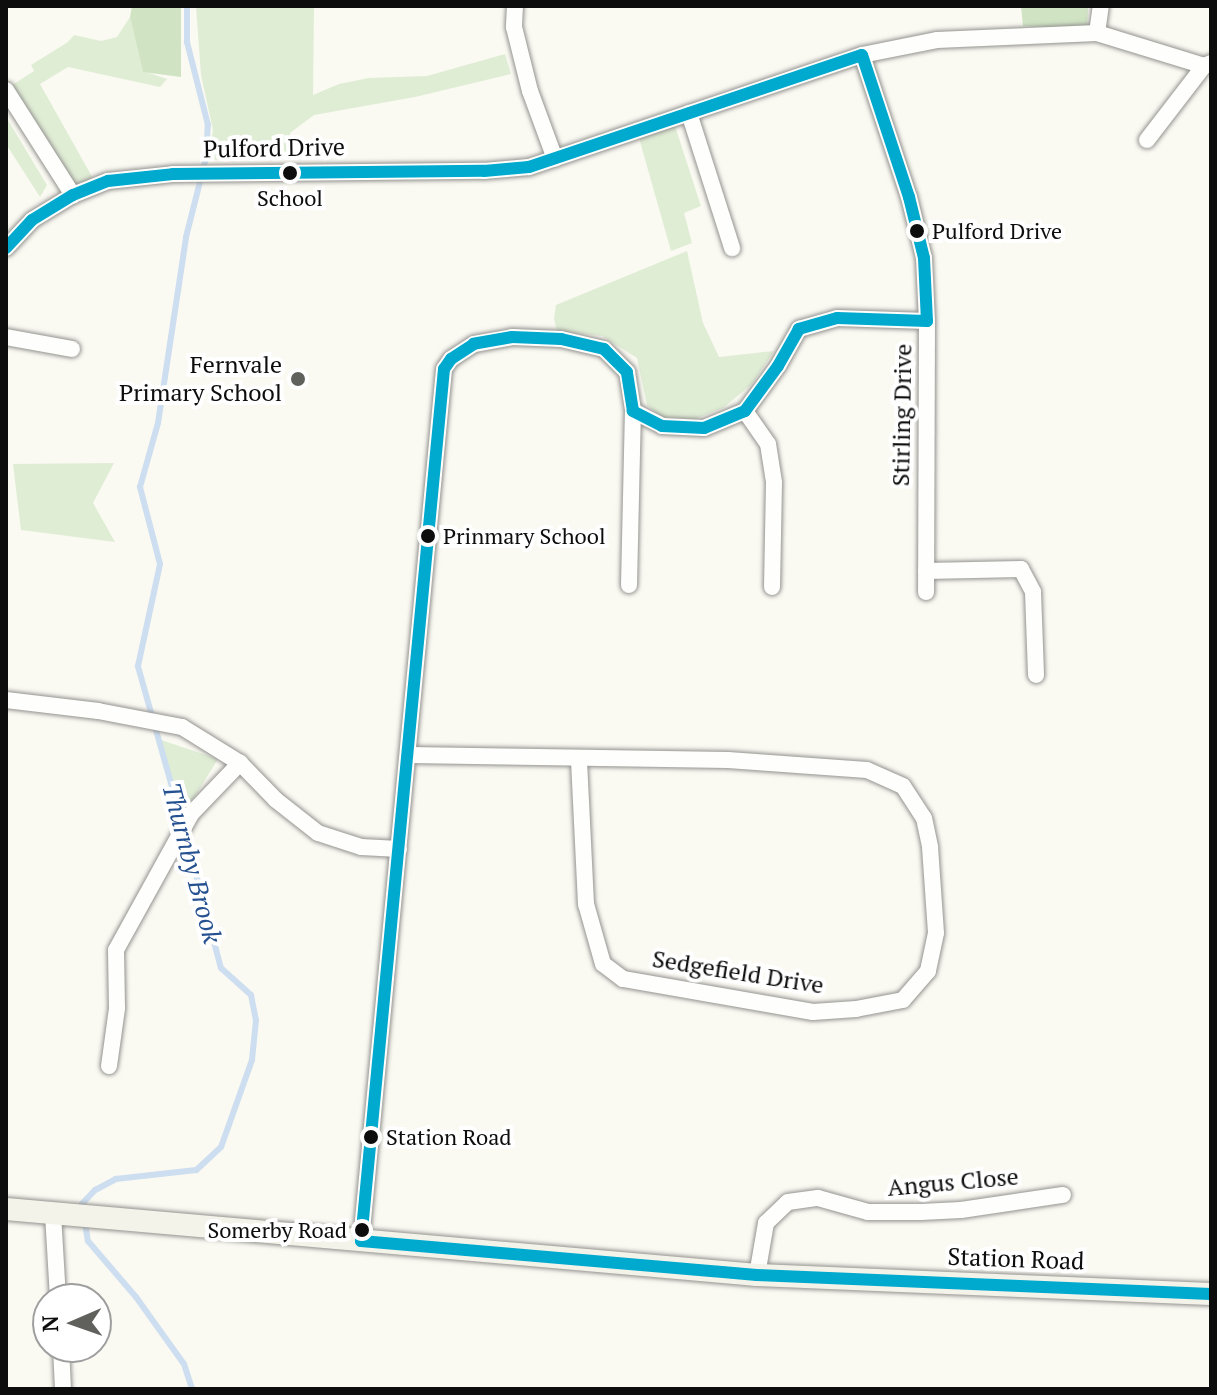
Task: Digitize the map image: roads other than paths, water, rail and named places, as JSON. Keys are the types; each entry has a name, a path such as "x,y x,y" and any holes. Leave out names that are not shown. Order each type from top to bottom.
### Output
{"street":[{"path":"515,6 514,27 530,91 555,159"},
{"path":"1097,33 1101,6"},
{"name":"Pulford Drive","path":"6,248 32,220 73,195 108,181 150,175 484,171 529,167 862,55 937,40 1097,33 1208,64"},
{"name":"Stirling Drive","path":"862,55 909,197 924,258 927,321 926,592"},
{"path":"1147,140 1208,64"},
{"path":"6,90 73,195"},
{"path":"689,113 732,248"},
{"path":"633,411 662,426 704,428 745,411 778,366 799,329 837,318 927,321"},
{"path":"6,337 72,349"},
{"path":"361,1241 444,369 451,359 474,344 512,337 561,339 604,349 627,372 633,411 629,585"},
{"path":"745,411 768,444 774,483 772,587"},
{"path":"926,571 1021,569 1033,592 1036,675"},
{"path":"6,700 98,711 182,727 240,763 276,800 318,833 361,847 399,849"},
{"name":"Sedgefield Drive","path":"409,755 728,760 867,770 903,786 924,818 930,847 936,933 928,971 903,1000 856,1009 813,1012 623,979 603,964 586,904 579,759"},
{"path":"109,1066 117,1008 116,950 191,814 240,763"},
{"name":"Angus Close","path":"757,1275 766,1223 788,1202 818,1198 868,1212 921,1212 961,1210 1063,1195"},
{"name":"Station Road","path":"6,1209 757,1275 1211,1294"},
{"path":"53,1214 57,1283"},
{"path":"62,1363 63,1389"}],"waterway":[{"path":"182,822 138,666 160,564 140,487 158,423 186,237 206,158 208,125 187,42 187,6"},
{"name":"Thurnby Brook","path":"185,833 221,968 251,995 256,1020 252,1060 221,1147 196,1170 116,1179 95,1190 82,1204 88,1241 136,1297 184,1364 192,1389"}],"place":[{"name":"School","path":"290,173"},
{"name":"Pulford Drive","path":"917,231"},
{"name":"Fernvale Primary School","path":"298,379"},
{"name":"Prinmary School","path":"428,536"},
{"name":"Station Road","path":"371,1137"},
{"name":"Somerby Road","path":"362,1230"}]}
